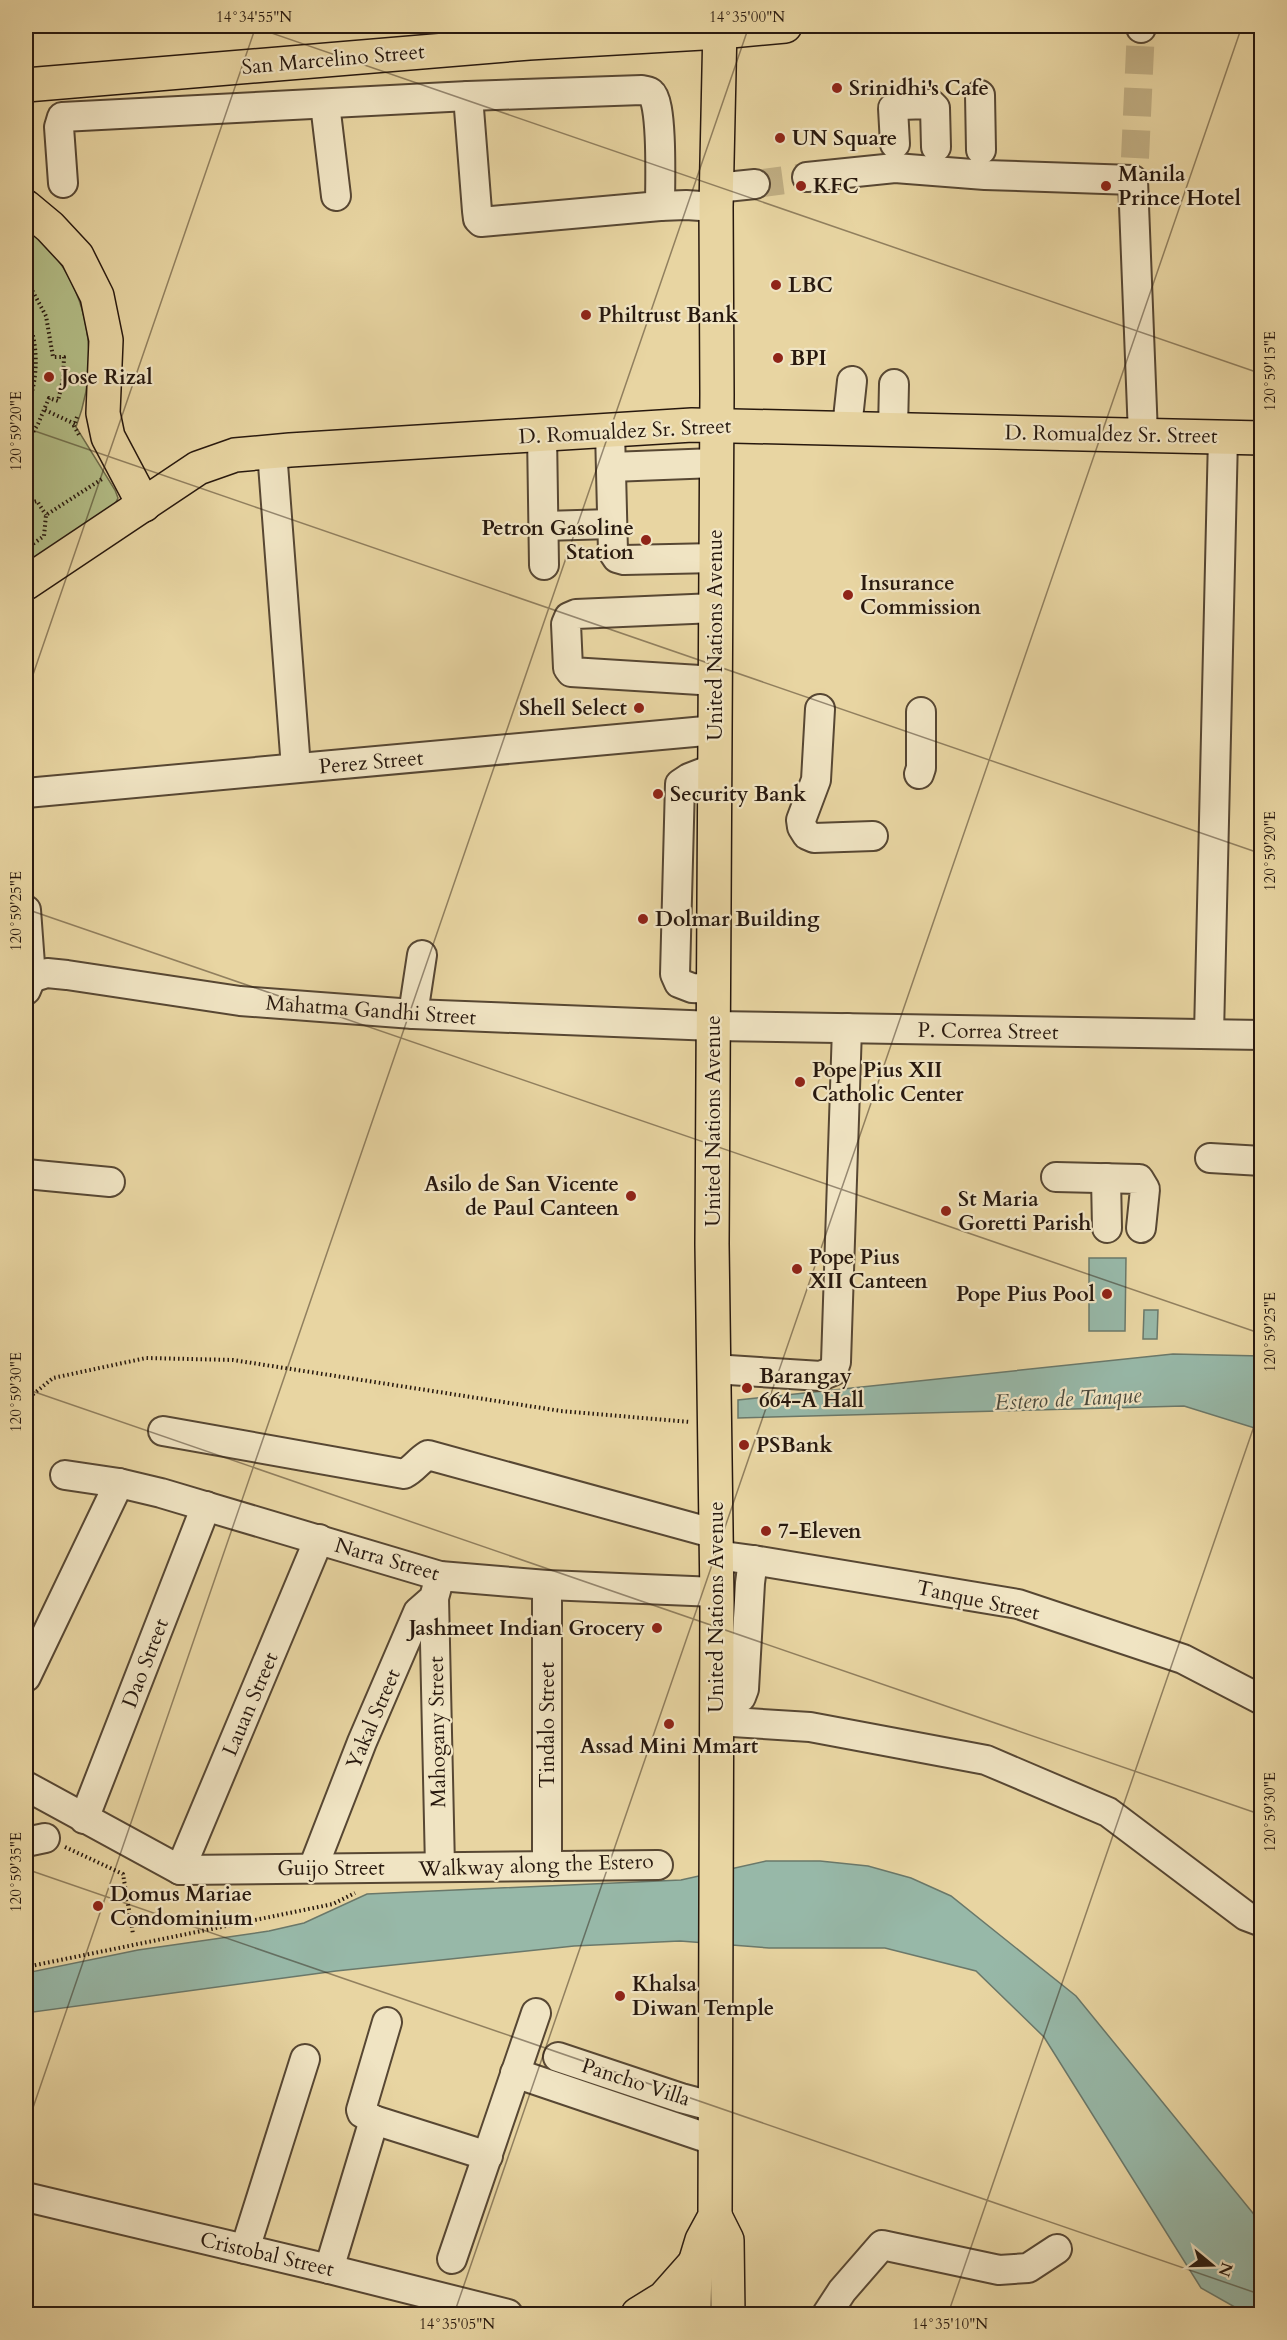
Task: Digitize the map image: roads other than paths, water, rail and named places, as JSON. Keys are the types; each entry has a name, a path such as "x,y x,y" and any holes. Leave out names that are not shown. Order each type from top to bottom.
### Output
{"main road":[{"name":"San Marcelino Street","path":"26,85 527,34 785,26"},
{"name":"United Nations Avenue","path":"720,29 716,198 715,463 714,1401 717,1592 714,1868 715,2216 727,2240 728,2314"},
{"path":"26,207 50,227 77,256 97,296 106,340 104,413 108,437 144,505"},
{"name":"D. Romualdez Sr. Street","path":"26,583 198,468 235,455 542,434 716,425 1262,438"},
{"name":"United Nations Avenue","path":"694,2314 695,2263 702,2240 715,2216"},
{"path":"638,2314 663,2298 695,2263"}],"street":[{"path":"63,183 59,127 62,117 468,96 642,90 651,93 656,100 659,131 660,206"},
{"path":"980,95 981,150"},
{"path":"468,96 477,211 481,222 686,205 716,198 755,184"},
{"path":"325,104 336,196"},
{"path":"895,144 893,108 899,105 931,104 935,108 936,147"},
{"path":"807,177 895,168 1033,177 1134,169 1143,435"},
{"path":"847,428 852,381"},
{"path":"893,429 894,384"},
{"path":"610,431 612,552 617,558 624,560 716,558"},
{"path":"542,434 544,565"},
{"path":"1209,1034 1223,437"},
{"path":"272,451 296,768"},
{"path":"611,467 715,463"},
{"path":"544,526 611,524"},
{"path":"715,608 576,614 569,617 566,624 568,668 571,672 716,681"},
{"path":"820,709 816,780 801,820 802,827 807,835 814,838 873,836"},
{"path":"919,774 921,768 921,712"},
{"name":"Perez Street","path":"26,793 716,730"},
{"path":"26,910 28,984"},
{"path":"413,1014 422,955"},
{"name":"Mahatma Gandhi Street","path":"28,984 47,974 67,975 240,1001 413,1014 714,1026"},
{"name":"P. Correa Street","path":"714,1026 1262,1035"},
{"path":"714,1401 821,1376 833,1371 836,1362 847,1028"},
{"path":"1210,1158 1262,1161"},
{"path":"26,1174 110,1182"},
{"path":"1056,1177 1139,1179 1145,1189 1141,1228"},
{"path":"1106,1178 1107,1228"},
{"name":"Tanque Street","path":"163,1431 404,1474 413,1469 418,1460 428,1455 716,1545 753,1560 1018,1605 1183,1659 1262,1700"},
{"name":"Narra Street","path":"65,1475 119,1483 319,1539 437,1587 547,1585 717,1592"},
{"path":"26,1677 119,1483"},
{"name":"Dao Street","path":"84,1819 206,1506"},
{"name":"Lauan Street","path":"180,1870 319,1539"},
{"path":"716,1712 741,1696 744,1689 753,1560"},
{"name":"Tindalo Street","path":"547,1585 547,1866"},
{"name":"Mahogany Street","path":"437,1587 440,1867"},
{"name":"Yakal Street","path":"313,1868 362,1742 418,1612 437,1587"},
{"path":"716,1712 986,1760 1108,1812 1246,1916 1262,1922"},
{"name":"Guijo Street","path":"26,1786 180,1870 658,1865"},
{"path":"452,2259 536,2013"},
{"path":"387,2022 361,2110 364,2116 488,2156"},
{"name":"Pancho Villa","path":"558,2057 715,2107"},
{"path":"245,2249 305,2059"},
{"path":"516,2073 716,2141"},
{"path":"329,2269 374,2120"},
{"name":"Cristobal Street","path":"26,2198 329,2269 508,2314"},
{"path":"827,2314 842,2291 882,2245 999,2270 1028,2268 1057,2249"}],"water":[{"name":"Pope Pius Pool","path":"1089,1258 1126,1258 1125,1331 1089,1331"},
{"path":"1144,1310 1158,1310 1157,1339 1143,1339"},
{"name":"Estero de Tanque","path":"1173,1354 1261,1356 1261,1430 1184,1406 738,1418 738,1400"},
{"path":"766,1861 820,1861 868,1866 911,1878 951,1896 1076,1996 1261,2223 1261,2314 1247,2314 1201,2288 1044,2037 976,1971 885,1948 769,1948 680,1941 574,1946 336,1971 26,2013 26,1973 138,1950 269,1931 304,1923 367,1894 681,1880"}],"tunnel":[{"path":"1135,158 1141,28"},
{"path":"755,184 807,177"}],"place":[{"name":"Srinidhi's Cafe","path":"837,88"},
{"name":"UN Square","path":"780,138"},
{"name":"KFC","path":"801,186"},
{"name":"Manila Prince Hotel","path":"1106,186"},
{"name":"LBC","path":"776,285"},
{"name":"Philtrust Bank","path":"586,315"},
{"name":"BPI","path":"778,358"},
{"name":"Jose Rizal","path":"49,377"},
{"name":"Petron Gasoline Station","path":"646,540"},
{"name":"Insurance Commission","path":"848,595"},
{"name":"Shell Select","path":"639,708"},
{"name":"Security Bank","path":"658,794"},
{"name":"Dolmar Building","path":"643,919"},
{"name":"Pope Pius XII Catholic Center","path":"800,1082"},
{"name":"Asilo de San Vicente de Paul Canteen","path":"631,1196"},
{"name":"St Maria Goretti Parish","path":"946,1211"},
{"name":"Pope Pius XII Canteen","path":"797,1269"},
{"name":"Pope Pius Pool","path":"1107,1294"},
{"name":"Barangay 664-A Hall","path":"747,1388"},
{"name":"PSBank","path":"744,1445"},
{"name":"7-Eleven","path":"766,1531"},
{"name":"Jashmeet Indian Grocery","path":"657,1628"},
{"name":"Assad Mini Mmart","path":"669,1724"},
{"name":"Domus Mariae Condominium","path":"98,1906"},
{"name":"Khalsa Diwan Temple","path":"620,1996"}]}
